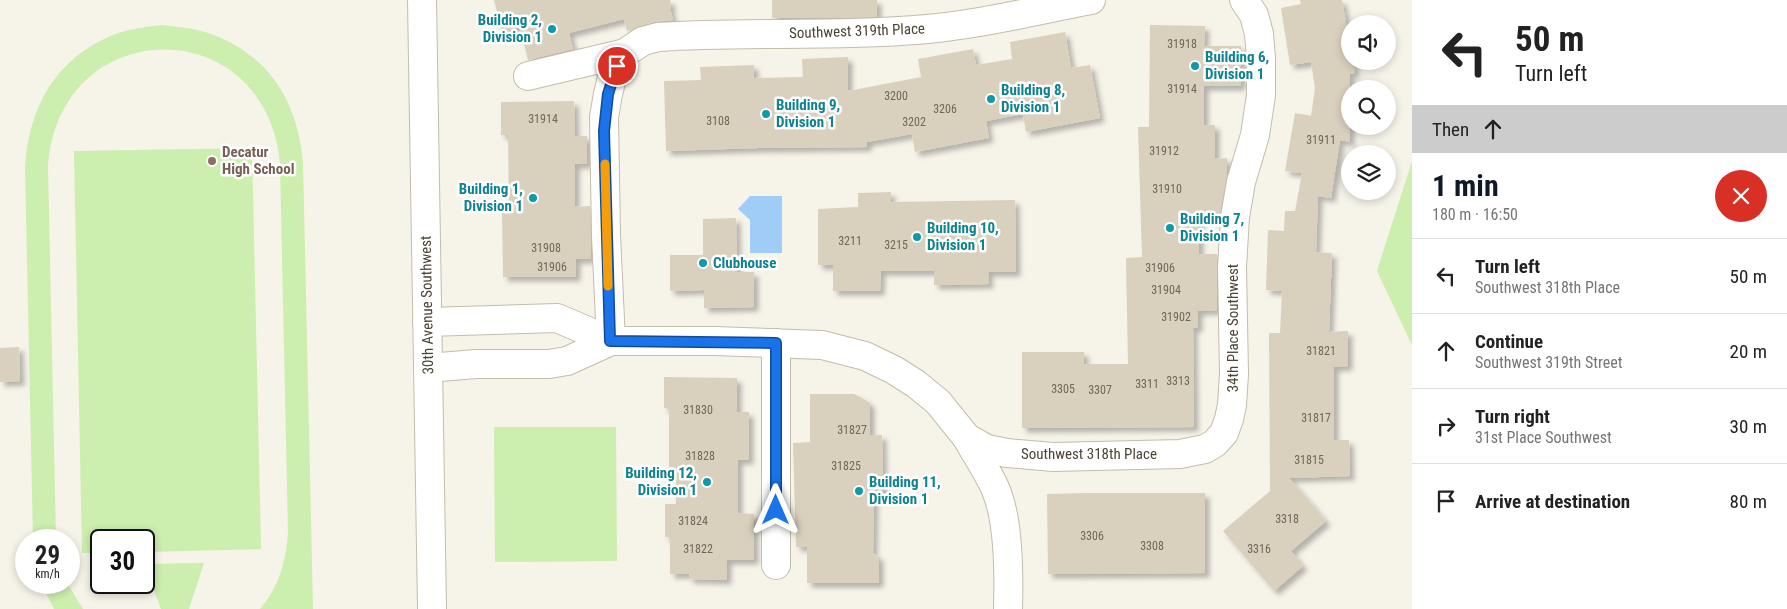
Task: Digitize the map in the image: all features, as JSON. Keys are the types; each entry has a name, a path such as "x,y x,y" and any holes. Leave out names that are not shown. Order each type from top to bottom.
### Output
{"street":[{"name":"30th Avenue Southwest","path":"422,0 432,609"},
{"name":"Southwest 319th Place","path":"626,53 643,41 658,37 872,33 917,30 960,25 1091,0"},
{"name":"34th Place Southwest","path":"1224,433 1229,419 1234,389 1232,266 1236,210 1242,177 1255,135 1261,95 1261,46 1249,8"},
{"path":"610,341 604,118 613,74 626,53"},
{"path":"528,76 626,53"},
{"path":"427,322 557,318 610,341"},
{"path":"428,368 476,364 549,364 567,361 610,341"},
{"name":"Southwest 318th Place","path":"610,341 715,341 829,346 865,356 894,370 916,384 938,402 967,438 986,449 1006,453 1053,457 1186,453 1209,446 1224,433"},
{"path":"776,343 776,565"},
{"path":"967,438 997,493 1008,553 1008,609"}],"green space":[{"path":"162,25 193,29 232,43 264,68 277,83 287,100 294,119 300,140 303,162 313,609 260,609 277,583 283,564 288,533 280,163 266,113 239,77 203,56 162,49 122,57 86,80 60,116 48,167 56,529 33,529 25,167 32,124 39,105 49,88 61,71 75,57 113,35 143,27"},
{"path":"252,148 261,549 155,552 155,529 90,529 90,553 82,553 74,151"},
{"path":"1412,161 1412,345 1377,271"},
{"path":"494,427 616,427 617,561 495,562"},
{"path":"204,563 189,609 161,609 155,593 155,564"},
{"path":"46,594 74,594 83,609 54,609"}],"water":[{"path":"750,196 782,196 782,253 750,253 750,220 738,209"}],"building":[{"name":"Building 2, Division 1","path":"494,0 670,0 673,20 654,22 627,31 624,19 569,33 573,49 528,60 520,27 502,32"},
{"path":"772,0 877,0 877,17 772,18"},
{"path":"1300,0 1342,0 1345,15 1341,15 1341,70 1354,70 1355,73 1350,74 1350,80 1341,80 1341,135 1350,135 1350,142 1340,140 1331,198 1318,196 1316,252 1332,253 1329,332 1348,331 1348,366 1334,367 1334,440 1349,440 1350,476 1289,478 1326,521 1291,551 1303,566 1274,591 1223,531 1270,491 1269,333 1280,333 1282,291 1266,290 1268,230 1284,231 1285,211 1295,211 1302,173 1285,171 1295,113 1311,116 1315,88 1311,62 1290,65 1281,8 1301,4"},
{"path":"1150,25 1205,26 1204,46 1241,46 1241,86 1204,86 1204,125 1215,125 1215,159 1227,158 1227,175 1220,213 1199,213 1199,254 1217,254 1217,310 1198,311 1198,328 1193,328 1194,427 1022,428 1022,352 1084,352 1084,364 1128,364 1126,258 1142,257 1138,127 1149,127"},
{"path":"1065,32 1071,68 1090,65 1100,118 1026,132 1023,114 986,121 989,138 915,152 912,134 867,142 867,147 666,151 664,81 701,80 700,67 754,65 754,78 803,77 802,59 848,57 848,91 921,77 918,59 973,49 976,65 1012,59 1010,42"},
{"name":"Building 1, Division 1","path":"574,101 575,136 587,136 587,164 575,164 575,207 590,206 591,259 576,259 576,277 503,277 502,207 509,207 508,135 501,135 501,102"},
{"name":"Building 10, Division 1","path":"891,192 891,202 1015,200 1016,272 988,272 989,284 934,285 934,271 881,271 880,291 833,291 833,265 818,265 818,209 858,207 858,193"},
{"name":"Clubhouse","path":"736,218 737,272 754,272 754,307 704,308 704,290 670,291 670,255 703,255 703,219"},
{"path":"19,347 20,381 0,382 0,348"},
{"name":"Building 12, Division 1","path":"664,377 737,378 737,412 749,412 749,460 738,460 738,513 754,514 754,560 727,560 727,580 689,579 689,574 670,574 670,537 665,537 665,504 676,504 676,467 669,467 669,409 664,408"},
{"name":"Building 11, Division 1","path":"810,394 854,394 862,398 870,403 870,435 882,435 883,494 874,496 873,553 879,557 879,583 807,583 807,547 796,547 793,443 810,442"},
{"path":"1205,493 1205,573 1048,574 1047,494"}],"slow traffic":[{"path":"605,164 608,286"}],"place":[{"name":"Building 2, Division 1","path":"552,29"},
{"name":"Building 6, Division 1","path":"1195,66"},
{"name":"Building 8, Division 1","path":"991,99"},
{"name":"Building 9, Division 1","path":"766,114"},
{"name":"Decatur High School","path":"212,161"},
{"name":"Building 1, Division 1","path":"533,198"},
{"name":"Building 7, Division 1","path":"1170,228"},
{"name":"Building 10, Division 1","path":"917,237"},
{"name":"Clubhouse","path":"703,263"},
{"name":"Building 12, Division 1","path":"707,482"},
{"name":"Building 11, Division 1","path":"859,491"}],"route":[{"path":"617,66 610,83 604,118 610,341 776,343 776,510"}]}
